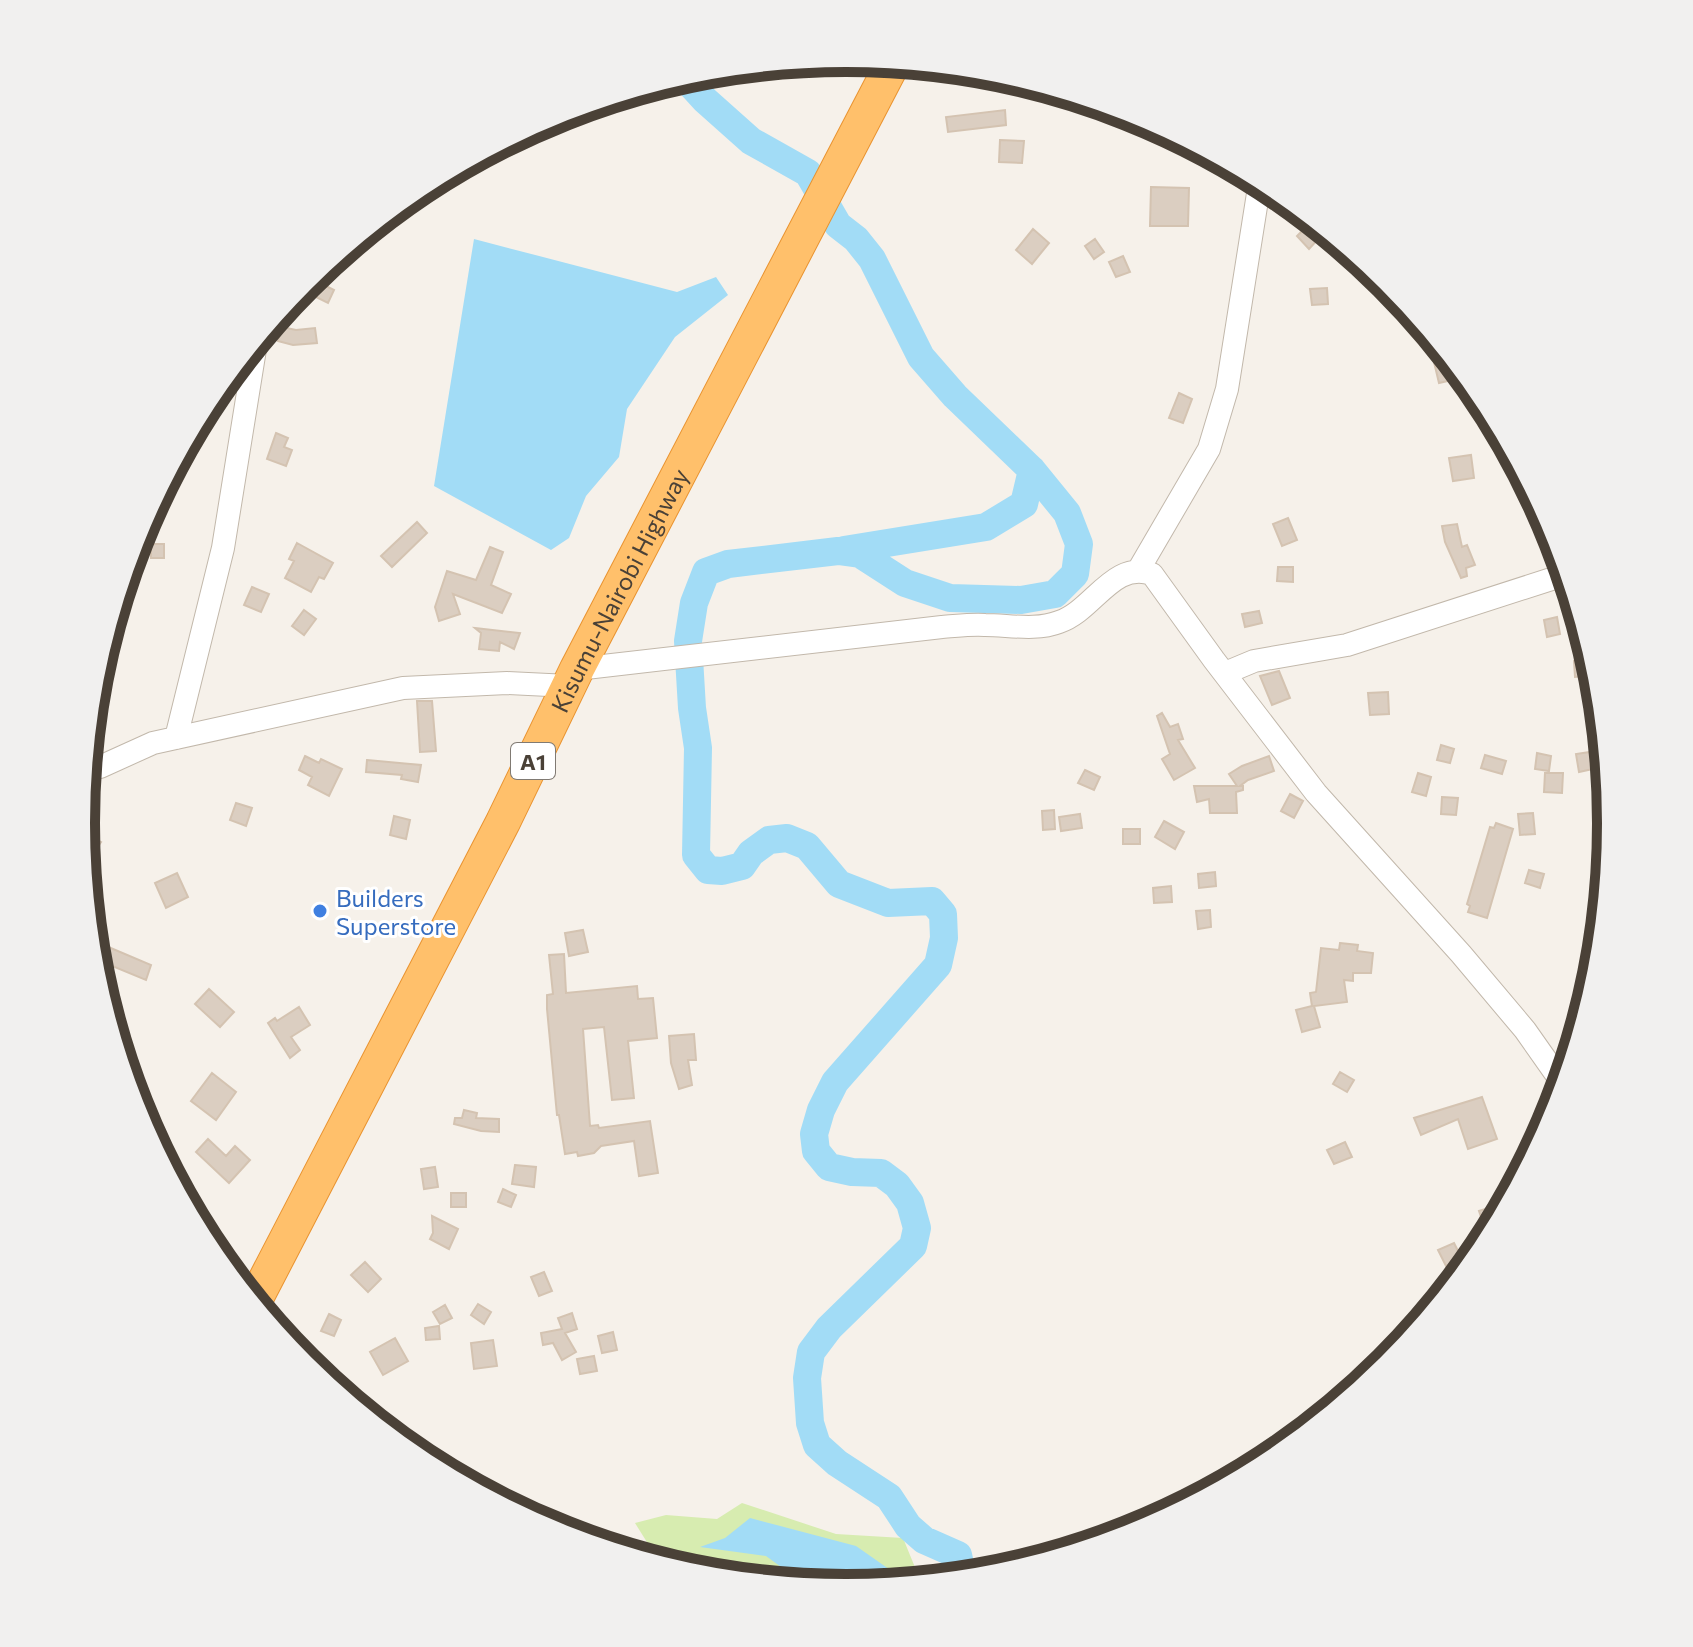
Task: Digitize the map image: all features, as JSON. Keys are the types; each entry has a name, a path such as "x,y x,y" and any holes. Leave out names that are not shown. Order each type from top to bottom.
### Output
{"highway":[{"name":"Kisumu-Nairobi Highway","path":"259,1292 503,822 573,677 887,74"}],"street":[{"path":"1139,569 1209,449 1227,389 1258,195"},
{"path":"176,738 223,548 253,362"},
{"path":"98,767 153,743 403,688 573,677 725,651 942,627 1060,622 1076,613 1123,573 1139,569 1152,574 1316,793 1470,965 1525,1030 1555,1074"},
{"path":"1230,671 1254,661 1347,645 1556,577"}],"green space":[{"path":"742,1503 836,1534 903,1538 917,1571 846,1575 797,1573 700,1561 651,1549 635,1523 666,1515 717,1519"}],"water":[{"path":"474,239 677,292 716,277 728,295 675,337 627,409 619,457 586,496 569,538 551,550 434,486"},
{"path":"750,1518 856,1546 895,1573 846,1575 788,1572 766,1556 700,1547 725,1538"}],"building":[{"path":"1005,110 1006,125 948,132 946,117"},
{"path":"1000,140 1024,141 1022,163 999,162"},
{"path":"1151,187 1189,188 1188,226 1150,226"},
{"path":"1305,228 1318,239 1309,249 1297,236"},
{"path":"1033,229 1049,243 1032,264 1016,250"},
{"path":"1095,239 1104,252 1094,259 1085,246"},
{"path":"1123,256 1130,272 1116,277 1109,262"},
{"path":"323,284 334,290 328,303 316,297"},
{"path":"1327,288 1328,304 1312,305 1310,289"},
{"path":"282,327 296,330 315,328 317,343 293,345 278,341"},
{"path":"1436,357 1453,380 1439,383 1433,358"},
{"path":"1179,393 1192,399 1183,423 1169,418"},
{"path":"276,433 288,438 284,447 292,450 286,466 267,459"},
{"path":"1471,455 1474,478 1453,481 1449,458"},
{"path":"1288,518 1297,540 1282,546 1273,524"},
{"path":"417,522 427,533 392,567 381,556"},
{"path":"1457,524 1462,547 1467,545 1475,565 1466,568 1467,576 1461,578 1445,542 1442,526"},
{"path":"297,543 333,563 324,579 319,577 311,592 285,578 294,561 289,559"},
{"path":"151,544 164,544 164,558 151,558"},
{"path":"490,547 503,552 491,585 511,594 502,613 453,594 460,614 439,621 435,607 447,571 476,580"},
{"path":"1278,567 1293,567 1293,582 1277,581"},
{"path":"252,587 269,594 261,612 244,605"},
{"path":"304,610 316,619 304,635 292,626"},
{"path":"1259,611 1262,623 1245,627 1242,614"},
{"path":"1557,617 1560,634 1547,637 1544,620"},
{"path":"475,628 520,633 514,649 500,642 499,651 479,649 481,633"},
{"path":"1580,659 1584,676 1575,677 1574,661"},
{"path":"1279,671 1290,698 1272,705 1260,676"},
{"path":"1388,692 1389,714 1370,715 1368,693"},
{"path":"417,701 432,701 436,751 420,752"},
{"path":"1162,713 1170,727 1178,724 1183,739 1178,740 1195,768 1174,780 1162,759 1170,754 1157,716"},
{"path":"1441,745 1454,749 1450,763 1437,760"},
{"path":"1590,752 1593,769 1579,772 1576,754"},
{"path":"1537,753 1551,756 1549,771 1535,769"},
{"path":"1485,755 1506,761 1502,774 1481,768"},
{"path":"305,756 319,763 321,759 342,769 329,796 308,785 312,777 299,770"},
{"path":"1269,756 1274,771 1240,786 1243,790 1236,792 1237,813 1210,813 1209,799 1197,802 1194,786 1237,786 1229,774"},
{"path":"367,760 421,765 418,782 401,779 402,775 366,772"},
{"path":"1085,770 1100,777 1094,790 1078,783"},
{"path":"1418,773 1431,777 1426,796 1412,792"},
{"path":"1545,773 1563,773 1562,793 1544,792"},
{"path":"1290,794 1303,801 1294,818 1281,811"},
{"path":"1442,797 1458,798 1456,815 1441,814"},
{"path":"236,803 252,808 246,826 230,820"},
{"path":"1054,810 1055,829 1043,830 1042,811"},
{"path":"1533,813 1535,834 1520,835 1518,814"},
{"path":"1080,814 1082,828 1061,831 1059,817"},
{"path":"394,816 410,820 406,839 390,835"},
{"path":"1164,821 1184,832 1175,849 1155,837"},
{"path":"1496,823 1513,829 1487,918 1468,912 1470,906 1467,904 1490,827 1494,828"},
{"path":"1123,829 1140,829 1140,844 1123,844"},
{"path":"1529,870 1544,874 1540,888 1525,883"},
{"path":"1215,872 1216,886 1199,888 1198,874"},
{"path":"177,873 188,897 166,908 155,883"},
{"path":"1171,886 1172,902 1154,903 1153,888"},
{"path":"1210,910 1211,927 1198,929 1196,911"},
{"path":"583,930 588,952 569,956 565,933"},
{"path":"1340,943 1358,945 1357,951 1373,953 1371,973 1353,973 1353,981 1344,980 1347,1002 1314,1006 1320,1027 1302,1032 1296,1010 1312,1006 1310,993 1316,992 1321,948 1339,950"},
{"path":"105,948 151,965 146,980 108,964"},
{"path":"564,954 566,993 637,986 638,999 653,998 657,1038 628,1041 634,1098 612,1100 604,1027 583,1029 590,1126 598,1125 599,1128 650,1121 658,1173 639,1176 634,1141 601,1146 594,1153 578,1156 577,1152 565,1154 557,1115 547,1009 547,995 553,994 549,955"},
{"path":"209,989 234,1012 220,1027 195,1004"},
{"path":"299,1007 310,1025 291,1037 300,1050 290,1058 268,1023"},
{"path":"694,1034 696,1060 688,1060 692,1085 679,1089 671,1063 669,1036"},
{"path":"1340,1072 1354,1080 1347,1092 1333,1084"},
{"path":"212,1073 236,1092 216,1120 191,1101"},
{"path":"1482,1097 1497,1139 1468,1149 1458,1119 1421,1135 1414,1118"},
{"path":"464,1110 477,1113 476,1118 499,1119 499,1132 454,1124 455,1118 462,1118"},
{"path":"208,1139 226,1156 235,1146 250,1160 229,1183 196,1152"},
{"path":"1345,1142 1352,1157 1334,1164 1327,1150"},
{"path":"515,1165 536,1167 534,1187 512,1184"},
{"path":"435,1167 438,1187 424,1189 421,1169"},
{"path":"503,1189 516,1195 511,1207 498,1202"},
{"path":"451,1193 466,1193 466,1207 451,1207"},
{"path":"1492,1207 1483,1222 1479,1211"},
{"path":"432,1216 458,1229 449,1249 430,1239 433,1233"},
{"path":"1454,1243 1460,1256 1446,1266 1438,1250"},
{"path":"365,1262 381,1279 368,1292 351,1275"},
{"path":"544,1272 552,1291 539,1296 531,1277"},
{"path":"478,1304 491,1312 484,1324 471,1315"},
{"path":"445,1305 452,1318 440,1324 433,1312"},
{"path":"572,1313 577,1329 565,1333 576,1352 562,1360 553,1343 543,1345 541,1333 562,1329 558,1318"},
{"path":"329,1314 341,1320 334,1336 321,1331"},
{"path":"439,1326 440,1339 426,1340 425,1328"},
{"path":"613,1332 617,1350 602,1353 598,1336"},
{"path":"395,1338 408,1361 383,1375 370,1352"},
{"path":"493,1340 497,1366 474,1369 471,1343"},
{"path":"594,1356 597,1371 580,1374 577,1359"}],"waterway":[{"path":"694,88 751,141 808,173 838,225 856,239 872,259 921,357 955,396 1032,470 1067,513 1079,544 1075,574 1055,594 1021,600 950,598 905,583 860,554 838,551 728,564 706,572 694,603 688,641 698,748 696,855 708,870 722,871 742,866 751,853 769,840 787,838 807,846 839,884 888,903 932,901 943,914 944,938 938,965 835,1082 821,1110 814,1134 816,1151 829,1167 881,1173 897,1185 910,1203 917,1228 913,1246 829,1328 811,1352 807,1378 810,1423 817,1445 837,1463 889,1497 908,1526 924,1540 958,1555 960,1566"},
{"path":"844,550 986,527 1024,504 1032,470"}],"place":[{"name":"Builders Superstore","path":"320,911"}]}
